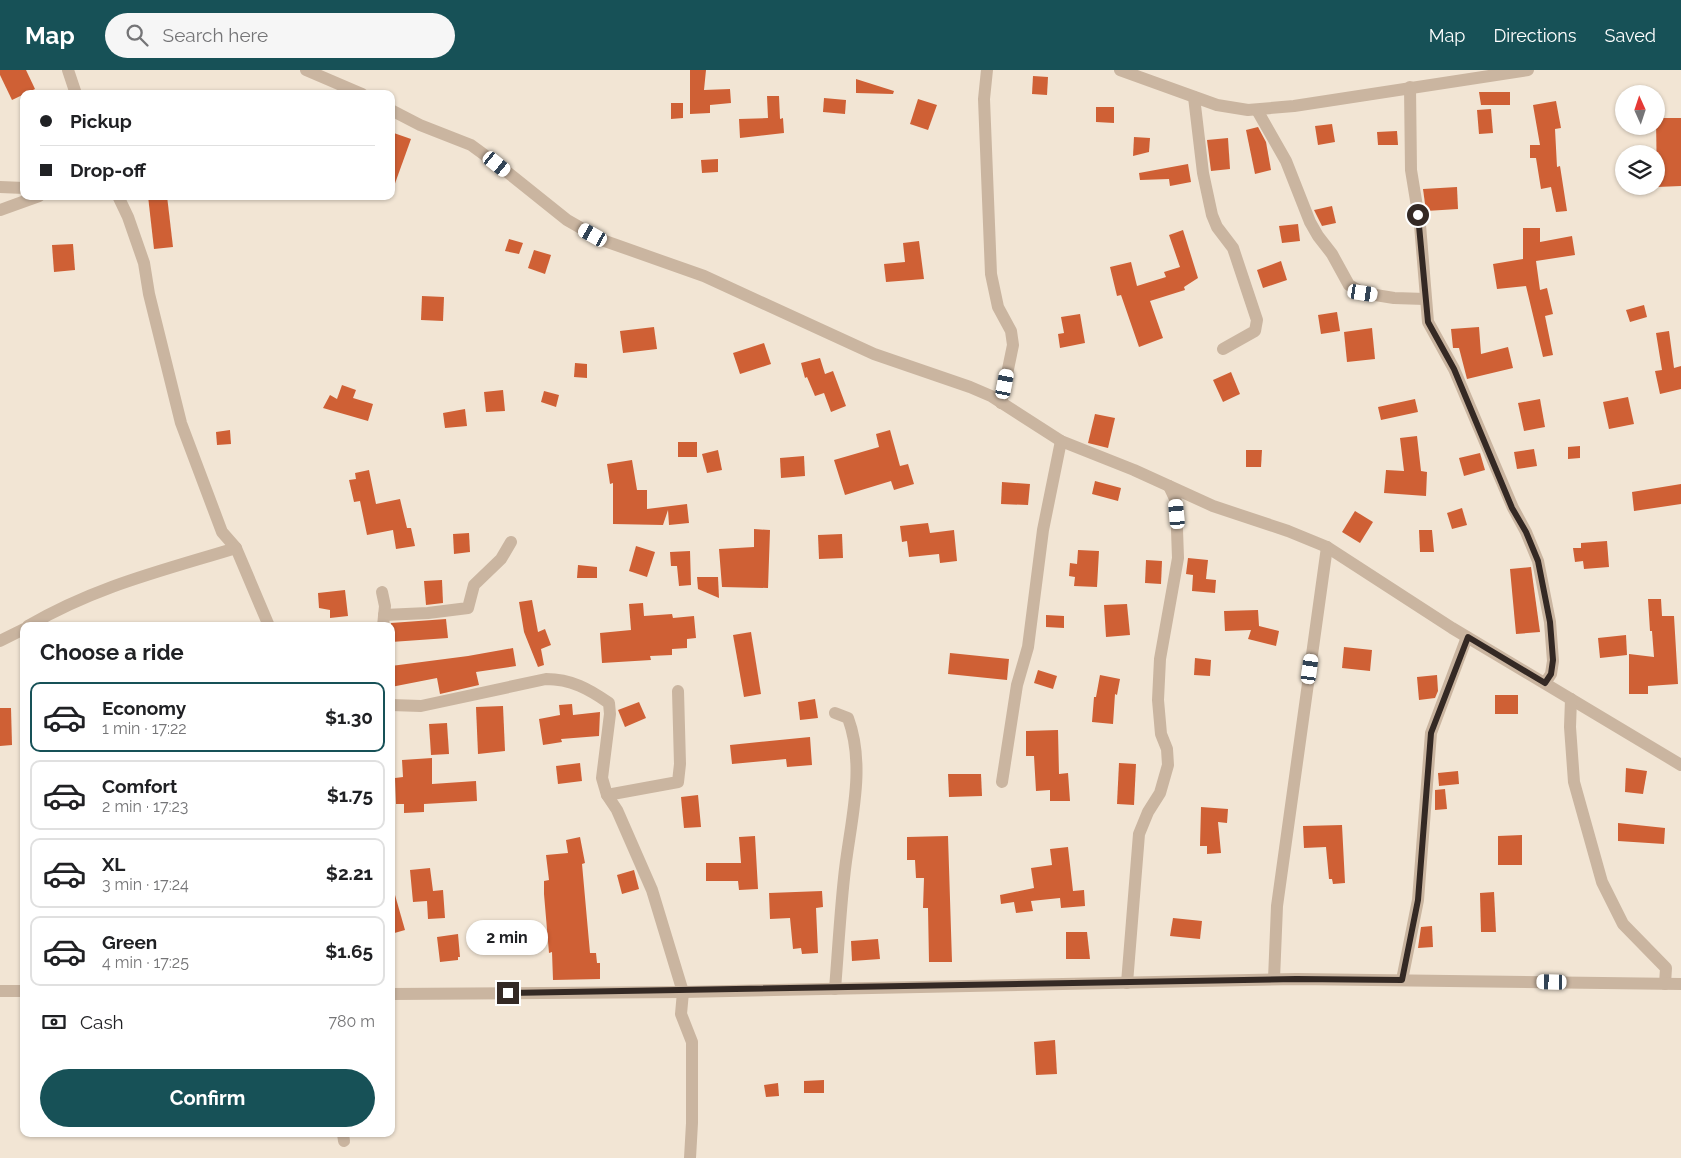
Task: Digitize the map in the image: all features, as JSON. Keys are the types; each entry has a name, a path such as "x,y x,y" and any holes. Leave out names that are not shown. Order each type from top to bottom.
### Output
{"street":[{"path":"68,70 75,90"},
{"path":"306,70 353,90"},
{"path":"987,70 985,109 991,274 998,307 1011,331 1013,345 1001,403"},
{"path":"1120,70 1217,105 1248,110 1294,106 1528,70"},
{"path":"1410,87 1411,170 1425,274 1425,299 1428,322 1454,369 1512,508 1526,532 1538,561 1550,622 1553,660 1551,674 1545,683"},
{"path":"1194,97 1203,173 1212,215 1216,227 1233,248 1257,320 1255,331 1223,349"},
{"path":"1257,110 1286,161 1310,222 1332,254 1349,285 1363,293 1394,298 1425,299"},
{"path":"395,112 420,125 471,145 567,220 602,240 704,276 874,354 970,387 1001,403 1061,442 1213,506 1288,531 1327,547 1468,637 1681,765"},
{"path":"0,187 20,188"},
{"path":"0,210 28,200"},
{"path":"120,200 144,263 149,294 181,423 222,532 236,548 267,622"},
{"path":"1002,782 1017,686 1028,647 1043,530 1061,442"},
{"path":"1127,983 1139,834 1148,812 1160,793 1168,765 1167,749 1161,734 1158,700 1160,659 1178,558 1176,501 1169,486"},
{"path":"382,592 384,621 468,608 474,585 501,559 511,542"},
{"path":"1274,979 1277,906 1327,547"},
{"path":"36,622 88,595 127,580 236,548"},
{"path":"0,641 20,631"},
{"path":"1402,980 1418,900 1431,733 1468,637"},
{"path":"395,705 421,706 546,678 561,679 585,687 609,703 610,714 602,778 607,795 617,810 652,890 683,992 681,1014 692,1042 690,1158"},
{"path":"607,795 678,782 680,764 678,691"},
{"path":"1571,698 1570,727 1574,782 1594,859 1605,890 1623,924 1666,968 1665,984"},
{"path":"834,989 844,877 856,784 855,737 848,718 835,713"},
{"path":"395,994 683,992 1274,979 1681,984"},
{"path":"0,991 20,991"}],"building":[{"path":"0,70 26,70 35,89 20,90 20,96 12,100 0,75"},
{"path":"690,70 706,70 704,90 730,89 731,103 710,105 710,113 690,114"},
{"path":"1033,76 1048,77 1047,95 1032,94"},
{"path":"856,79 894,91 893,94 856,93"},
{"path":"1479,92 1510,92 1510,105 1481,105"},
{"path":"767,96 779,96 780,119 783,118 784,133 740,138 739,119 768,118"},
{"path":"824,98 846,100 845,114 823,112"},
{"path":"918,99 937,105 928,130 910,124"},
{"path":"1556,101 1561,128 1555,129 1557,167 1560,166 1567,211 1556,212 1551,187 1541,189 1536,158 1530,158 1530,145 1540,145 1533,105"},
{"path":"671,103 683,103 683,118 671,119"},
{"path":"1096,107 1114,107 1114,123 1096,122"},
{"path":"1491,109 1493,133 1479,134 1477,110"},
{"path":"1665,118 1681,118 1681,186 1665,187 1665,145 1656,145 1656,135 1665,135"},
{"path":"1332,124 1335,142 1318,145 1315,126"},
{"path":"1258,127 1266,142 1271,170 1255,174 1246,130"},
{"path":"1397,131 1398,145 1378,145 1377,132"},
{"path":"395,133 411,139 395,183"},
{"path":"1134,137 1150,138 1149,152 1133,156"},
{"path":"1228,138 1230,169 1211,171 1207,140"},
{"path":"718,159 718,172 702,173 701,160"},
{"path":"1188,164 1191,182 1170,186 1169,179 1140,180 1139,173"},
{"path":"1457,187 1458,209 1426,211 1423,189"},
{"path":"148,200 167,200 173,247 154,249"},
{"path":"1332,206 1336,223 1322,226 1314,210"},
{"path":"1298,224 1300,241 1282,243 1279,226"},
{"path":"1523,228 1540,228 1540,242 1572,236 1575,255 1536,261 1540,290 1547,288 1553,314 1545,316 1553,355 1543,357 1526,286 1497,289 1493,264 1523,259"},
{"path":"1183,230 1198,278 1184,287 1185,290 1150,301 1163,338 1139,347 1121,295 1117,296 1110,267 1131,262 1137,286 1166,277 1164,272 1180,267 1169,235"},
{"path":"509,239 523,243 519,254 505,251"},
{"path":"919,241 924,279 886,282 884,264 905,262 903,243"},
{"path":"73,244 75,270 54,272 52,245"},
{"path":"534,250 551,255 545,274 528,268"},
{"path":"1281,261 1287,280 1263,288 1257,270"},
{"path":"422,296 444,297 443,321 421,320"},
{"path":"1644,305 1647,317 1630,322 1626,310"},
{"path":"1337,312 1340,331 1321,334 1318,315"},
{"path":"1080,314 1085,343 1060,348 1058,334 1064,333 1061,317"},
{"path":"654,327 657,349 623,353 620,331"},
{"path":"1479,327 1481,354 1508,347 1513,368 1467,379 1459,348 1453,348 1451,329"},
{"path":"1372,328 1375,359 1347,362 1344,332"},
{"path":"1669,331 1674,368 1681,366 1681,389 1660,394 1655,371 1662,370 1656,333"},
{"path":"764,343 771,364 740,374 733,353"},
{"path":"820,358 825,374 833,371 846,406 831,412 824,393 815,396 807,377 805,378 801,363"},
{"path":"575,363 587,364 587,378 574,377"},
{"path":"1231,372 1240,394 1223,402 1213,380"},
{"path":"342,385 356,390 353,398 373,404 368,421 323,408 330,395 337,399"},
{"path":"503,390 505,411 486,412 484,392"},
{"path":"544,391 559,395 556,407 541,402"},
{"path":"1628,397 1634,424 1609,429 1603,402"},
{"path":"1415,399 1418,412 1381,420 1378,407"},
{"path":"1540,399 1545,427 1524,431 1518,403"},
{"path":"465,409 467,426 445,428 443,413"},
{"path":"1095,414 1115,418 1108,448 1088,443"},
{"path":"230,430 231,444 217,445 216,432"},
{"path":"890,430 900,466 908,464 914,484 894,490 891,481 845,495 834,460 879,447 876,434"},
{"path":"1417,436 1421,471 1427,472 1426,496 1384,493 1386,470 1404,471 1400,438"},
{"path":"678,442 697,442 697,457 678,457"},
{"path":"1580,446 1580,458 1568,459 1568,447"},
{"path":"1534,449 1537,466 1517,469 1514,452"},
{"path":"718,450 722,470 707,473 702,454"},
{"path":"1246,450 1262,450 1261,467 1246,467"},
{"path":"1480,453 1485,470 1464,476 1459,458"},
{"path":"804,456 805,476 781,478 780,458"},
{"path":"632,460 637,490 647,490 647,509 687,504 689,523 669,525 668,510 663,525 613,524 613,483 610,484 607,464"},
{"path":"369,470 376,504 400,499 407,528 411,528 415,546 396,549 393,530 367,535 360,501 354,502 349,480 356,479 355,473"},
{"path":"1095,481 1121,488 1118,501 1092,494"},
{"path":"1002,482 1030,484 1028,505 1001,504"},
{"path":"1681,484 1681,504 1634,511 1632,492"},
{"path":"1462,508 1467,525 1452,529 1447,513"},
{"path":"1355,511 1373,522 1360,543 1342,532"},
{"path":"928,523 930,533 954,530 957,561 940,563 939,554 909,557 907,541 902,542 900,526"},
{"path":"754,529 770,530 768,588 722,587 719,549 754,547"},
{"path":"1419,530 1432,530 1434,552 1420,552"},
{"path":"469,533 470,552 454,554 453,534"},
{"path":"842,534 843,558 819,559 818,535"},
{"path":"1607,541 1609,567 1584,569 1583,561 1575,562 1573,548 1581,548 1581,543"},
{"path":"636,546 655,552 647,577 629,571"},
{"path":"1078,550 1099,551 1097,587 1074,586 1075,577 1069,576 1070,563 1077,564"},
{"path":"690,551 691,585 679,586 677,566 671,566 670,552"},
{"path":"1188,558 1208,560 1206,579 1216,580 1215,593 1192,591 1193,575 1186,574"},
{"path":"1146,560 1162,561 1161,584 1145,583"},
{"path":"578,565 597,567 597,578 577,578"},
{"path":"1531,567 1540,632 1516,634 1510,569"},
{"path":"697,577 718,577 719,598 698,589"},
{"path":"442,580 443,603 426,605 424,581"},
{"path":"345,590 348,616 330,618 330,610 319,608 318,593"},
{"path":"1648,599 1661,599 1662,616 1674,616 1678,684 1648,686 1648,694 1629,694 1629,654 1654,657"},
{"path":"532,600 538,632 545,629 551,645 541,649 544,665 538,667 524,632 519,602"},
{"path":"643,603 644,616 672,614 673,618 694,616 696,638 687,639 687,648 672,649 672,655 650,656 651,660 602,663 600,633 631,630 629,604"},
{"path":"1127,604 1130,635 1106,637 1104,605"},
{"path":"1258,610 1259,626 1279,631 1276,646 1248,639 1251,630 1225,631 1224,611"},
{"path":"1046,615 1064,616 1064,628 1046,627"},
{"path":"446,619 448,638 395,642 395,623"},
{"path":"751,632 761,694 744,697 733,635"},
{"path":"1626,635 1627,655 1600,658 1598,638"},
{"path":"1344,647 1372,650 1370,671 1342,668"},
{"path":"513,648 516,666 476,672 479,685 440,694 437,678 395,686 395,665"},
{"path":"950,653 1009,659 1007,680 948,674"},
{"path":"1195,658 1211,660 1210,676 1194,675"},
{"path":"1038,670 1057,676 1053,689 1034,683"},
{"path":"1100,675 1120,679 1117,695 1115,694 1113,724 1092,722 1094,697 1096,697"},
{"path":"1437,675 1438,691 1435,698 1419,700 1417,677"},
{"path":"1495,695 1518,695 1518,714 1495,714"},
{"path":"815,699 818,718 800,720 798,702"},
{"path":"639,702 646,718 625,727 618,710"},
{"path":"572,704 573,715 600,712 599,736 561,739 562,742 543,745 539,719 560,715 559,705"},
{"path":"503,706 505,751 478,754 476,707"},
{"path":"0,708 11,708 12,745 0,746"},
{"path":"447,723 449,754 431,755 429,724"},
{"path":"1058,730 1059,774 1068,773 1070,801 1050,801 1050,790 1036,791 1034,756 1026,756 1026,731"},
{"path":"810,737 812,765 787,767 786,759 732,764 730,745"},
{"path":"432,758 432,784 476,781 477,801 424,804 424,812 404,813 404,804 396,804 395,778 403,777 402,760"},
{"path":"580,763 582,781 558,784 556,766"},
{"path":"1119,763 1136,764 1134,805 1117,804"},
{"path":"1626,768 1647,771 1643,794 1625,792"},
{"path":"1458,771 1459,784 1439,786 1438,773"},
{"path":"948,774 981,774 982,796 949,797"},
{"path":"1445,789 1447,809 1435,810 1435,790"},
{"path":"698,795 701,827 684,828 681,797"},
{"path":"1201,807 1228,809 1227,823 1218,822 1221,853 1207,854 1207,846 1200,846"},
{"path":"1618,823 1665,828 1664,844 1618,841"},
{"path":"1342,825 1345,883 1333,884 1332,879 1329,879 1326,847 1304,848 1303,826"},
{"path":"1522,835 1522,865 1498,865 1498,836"},
{"path":"755,836 758,889 739,890 738,881 706,881 706,863 741,863 739,837"},
{"path":"948,836 952,962 929,962 928,908 923,908 924,878 916,878 915,860 907,860 907,837"},
{"path":"580,837 585,863 582,864 590,953 596,953 597,963 600,963 600,979 553,980 552,952 549,953 544,894 544,881 549,880 546,855 568,853 566,840"},
{"path":"1068,847 1073,891 1084,890 1085,906 1061,908 1060,898 1031,901 1033,911 1016,913 1014,902 1001,904 1000,895 1034,888 1031,868 1052,865 1050,849"},
{"path":"430,868 433,891 443,890 445,918 428,919 427,901 413,902 410,870"},
{"path":"634,870 639,889 622,894 617,875"},
{"path":"822,891 823,907 816,908 818,953 802,954 801,948 793,949 790,918 770,919 769,893"},
{"path":"1494,892 1496,932 1481,932 1480,893"},
{"path":"395,895 405,930 395,933"},
{"path":"1173,918 1202,921 1200,939 1170,936"},
{"path":"1432,926 1433,947 1418,948 1421,927"},
{"path":"1066,932 1087,932 1090,959 1066,959"},
{"path":"458,934 460,957 458,957 458,960 440,962 437,937"},
{"path":"878,939 880,959 852,961 851,941"},
{"path":"1055,1040 1057,1074 1036,1075 1034,1042"},
{"path":"824,1080 824,1093 804,1093 804,1081"},
{"path":"778,1083 779,1096 766,1097 764,1085"}],"route":[{"path":"508,993 683,992 1296,979 1402,980 1418,900 1431,733 1468,637 1545,683 1551,674 1553,660 1550,622 1538,561 1526,532 1512,508 1454,369 1428,322 1418,215"}]}
